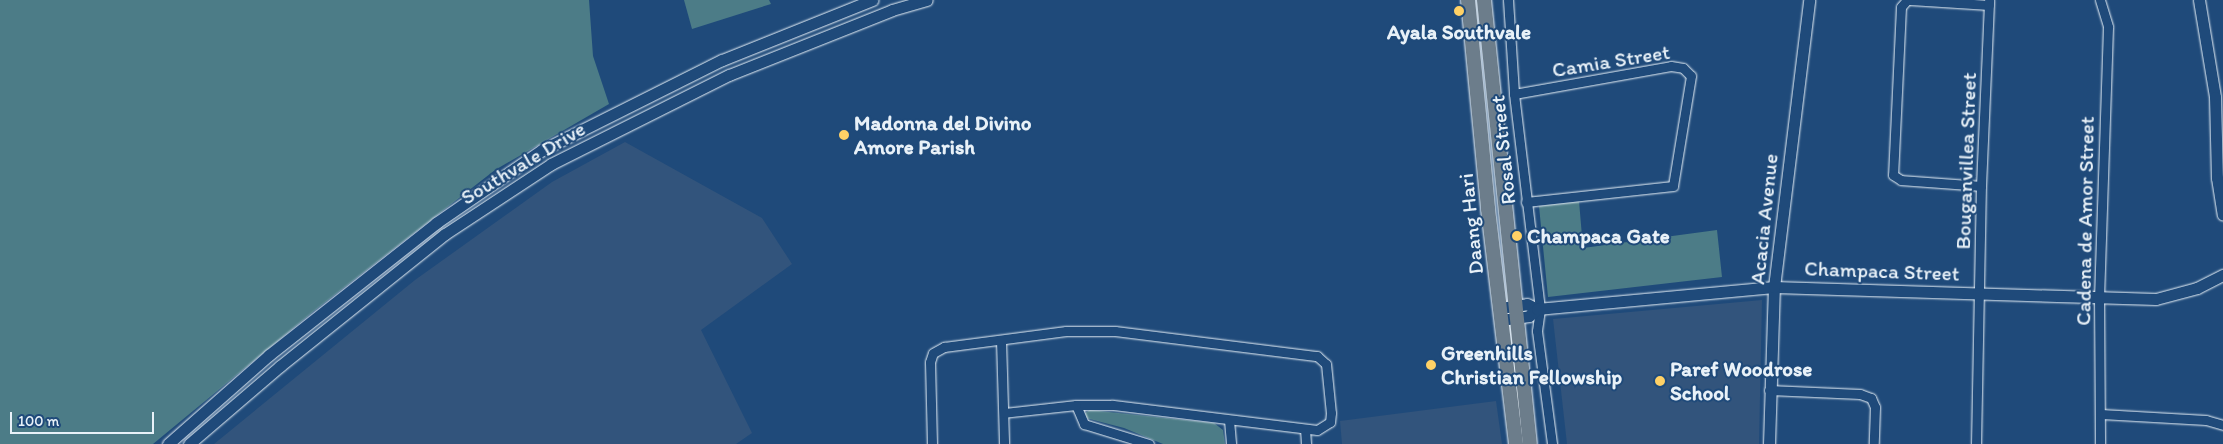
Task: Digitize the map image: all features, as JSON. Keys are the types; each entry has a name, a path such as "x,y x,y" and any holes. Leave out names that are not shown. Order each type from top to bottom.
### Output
{"main road":[{"name":"Daang Hari","path":"1468,0 1500,314 1516,444"},
{"name":"Daang Hari","path":"1484,0 1528,310 1530,444"}],"street":[{"name":"Southvale Drive","path":"168,444 270,355 422,234 542,150 722,60 872,0"},
{"name":"Southvale Drive","path":"188,444 280,366 445,234 552,164 729,75 891,5 927,0"},
{"name":"Rosal Street","path":"1508,0 1514,94 1526,202 1528,310 1537,331 1552,444"},
{"name":"Acacia Avenue","path":"1769,444 1774,287 1810,0"},
{"path":"1981,186 1901,180 1893,175 1900,7 1909,0 1989,2"},
{"name":"Cadena de Amor Street","path":"2100,0 2108,27 2099,295 2100,444"},
{"path":"2199,0 2215,97 2217,178 2223,215"},
{"name":"Bouganvillea Street","path":"1976,444 1981,186 1989,2"},
{"name":"Camia Street","path":"1514,94 1671,66 1683,68 1691,76 1673,186 1526,202"},
{"name":"Champaca Street","path":"1500,314 1774,287 2099,295 2156,299 2174,296 2223,275"},
{"path":"932,444 930,362 933,353 944,347 1066,331 1116,331 1317,356 1326,364 1330,422 1324,428 1305,429 1112,405 1076,404 1004,413"},
{"path":"1001,340 1004,444"},
{"path":"1770,390 1860,394 1871,398 1875,407 1874,444"},
{"path":"1076,404 1084,424 1149,444"},
{"path":"2101,414 2198,420 2223,425"},
{"path":"1229,420 1232,444"},
{"path":"1305,429 1306,444"}],"shaded area":[{"path":"625,142 762,218 792,264 701,330 752,433 736,444 214,444 415,280 552,182"},
{"name":"Paref Woodrose School","path":"1762,300 1759,444 1567,444 1553,319"},
{"path":"1496,401 1502,444 1342,444 1340,421"}],"green space":[{"path":"0,0 589,0 593,56 609,104 495,170 314,311 153,444 0,444"},
{"path":"684,0 769,0 771,4 692,29"},
{"path":"1579,201 1583,248 1717,230 1722,277 1548,297 1539,206"},
{"path":"1090,410 1214,423 1223,430 1225,444 1163,444 1124,428 1086,418 1085,413"}],"place":[{"name":"Ayala Southvale","path":"1459,11"},
{"name":"Madonna del Divino Amore Parish","path":"844,135"},
{"name":"Champaca Gate","path":"1517,236"},
{"name":"Greenhills Christian Fellowship","path":"1431,365"},
{"name":"Paref Woodrose School","path":"1660,381"}]}
